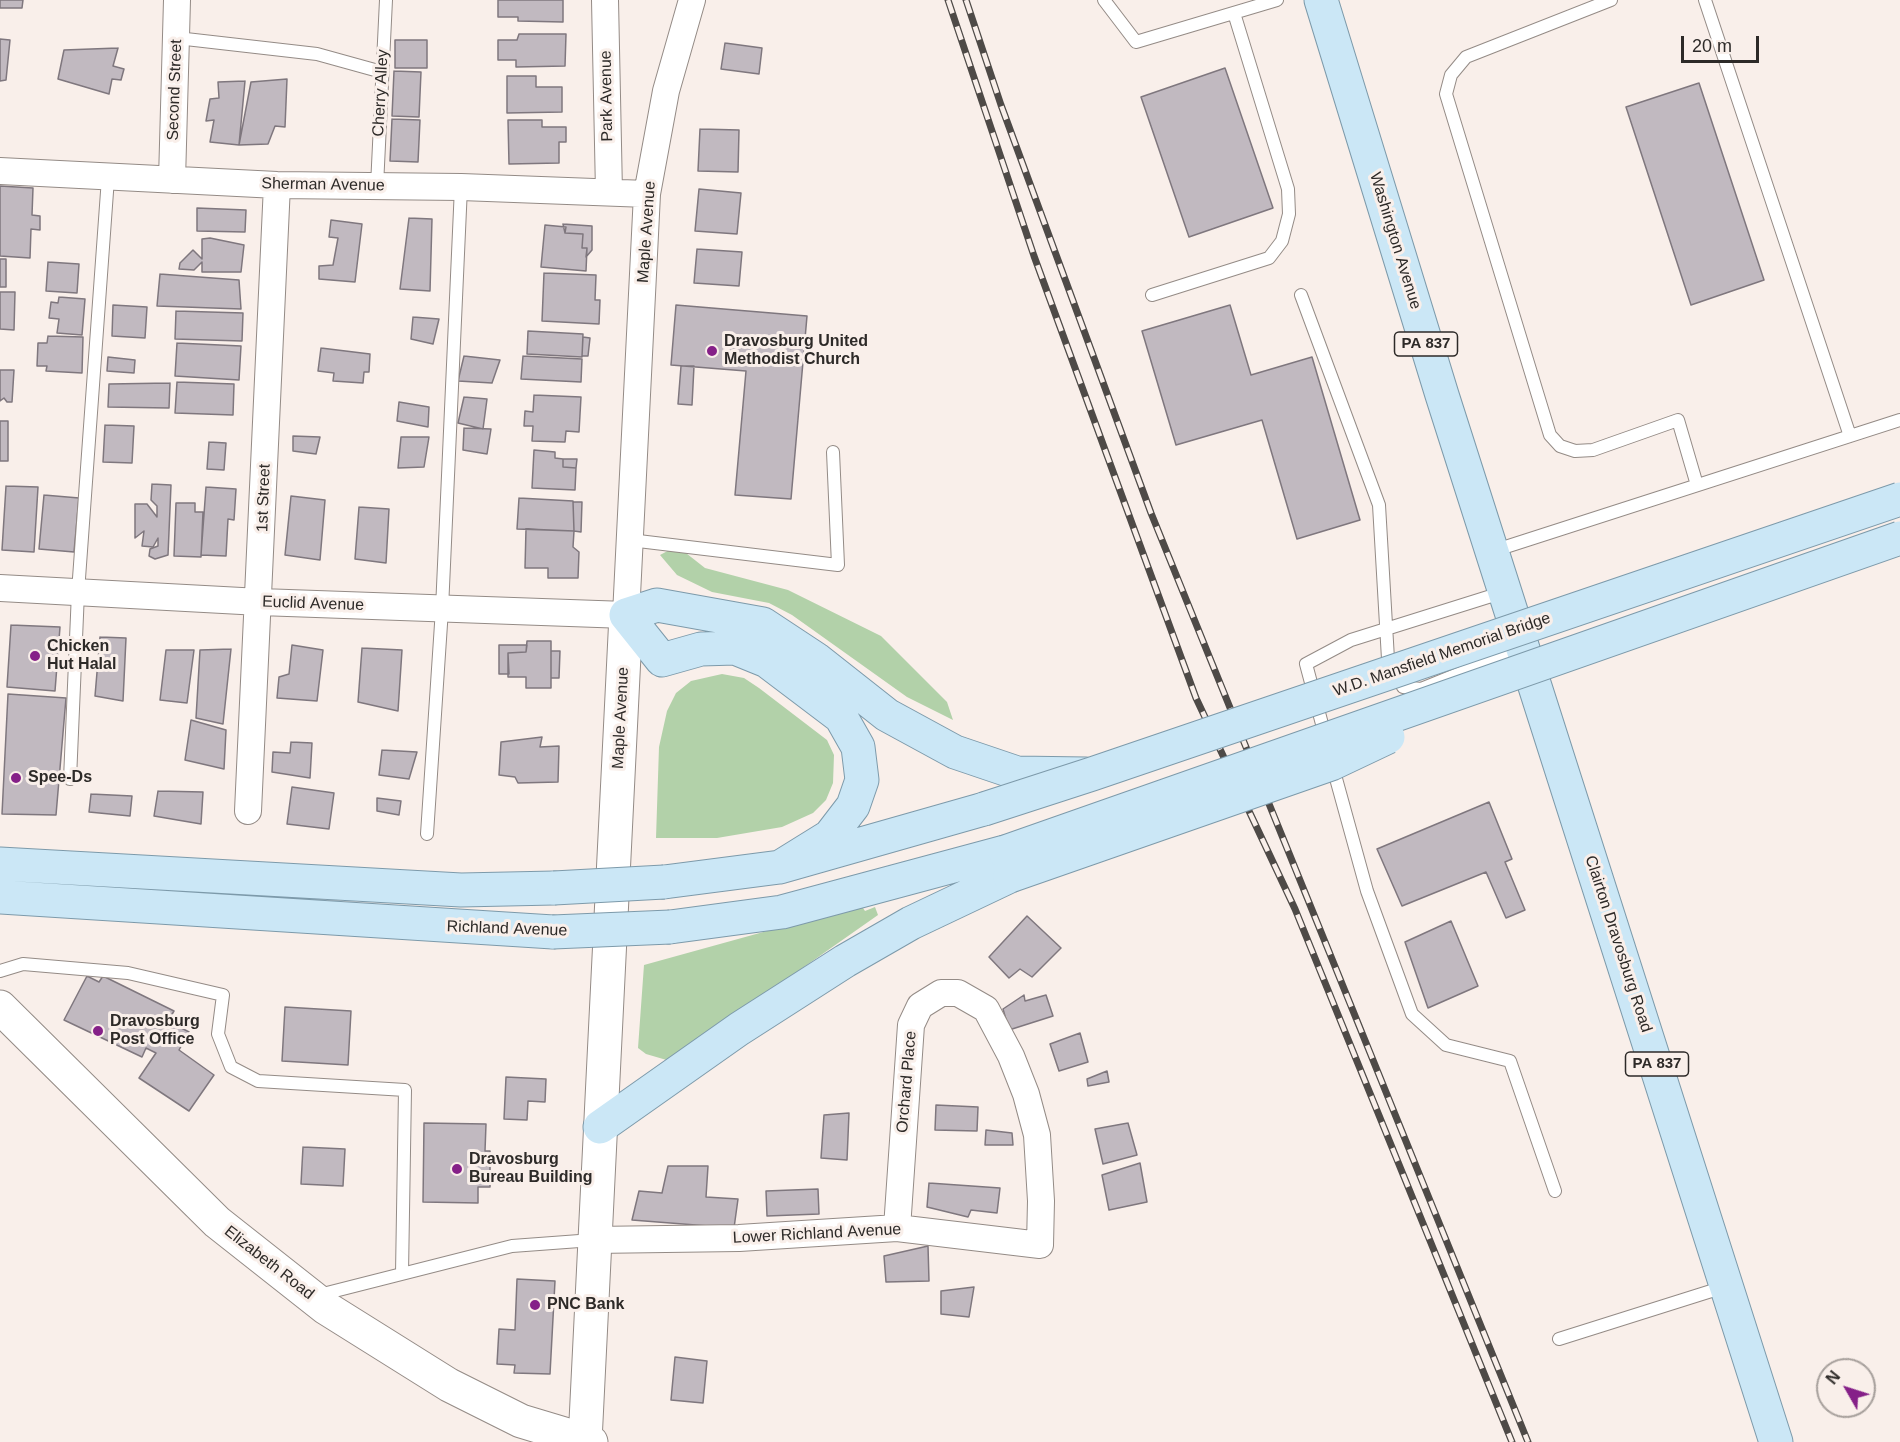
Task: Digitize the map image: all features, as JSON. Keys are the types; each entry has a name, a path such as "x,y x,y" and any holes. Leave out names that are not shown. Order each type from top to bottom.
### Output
{"main road":[{"name":"Washington Avenue","path":"1321,0 1505,592 1538,653 1536,686"},
{"name":"W.D. Mansfield Memorial Bridge","path":"780,867 984,809 1092,774 1900,499"},
{"path":"600,1127 739,1029 845,961 1008,864 1331,764 1538,653 1900,538"},
{"path":"0,864 461,890 664,882 780,867 830,836 853,806 862,780 858,747 841,717 767,661 735,648 700,648 662,660 626,615 657,604 763,624 816,659 887,715 955,752 1017,773 1092,774"},
{"name":"Maple Avenue","path":"588,1441 593,1240 626,615"},
{"name":"Clairton Dravosburg Road","path":"1536,686 1776,1442"},
{"name":"Richland Avenue","path":"0,897 553,932 670,927 782,912 1008,864"},
{"name":"Elizabeth Road","path":"0,1007 217,1222 311,1297 449,1385 521,1421 588,1441"}],"street":[{"name":"Second Street","path":"172,180 177,0"},
{"name":"Park Avenue","path":"605,0 609,192"},
{"name":"Maple Avenue","path":"626,615 647,194 666,91 693,0"},
{"name":"Sherman Avenue","path":"0,171 277,186 461,187 647,194"},
{"name":"1st Street","path":"248,811 260,602 277,186"},
{"name":"Euclid Avenue","path":"0,588 260,602 626,615"},
{"name":"Orchard Place","path":"897,1228 911,1025 920,1006 941,993 958,993 986,1009 1011,1056 1026,1094 1037,1135 1041,1201 1040,1245"},
{"name":"Lower Richland Avenue","path":"593,1240 739,1238 897,1228 1040,1245"}],"lane":[{"name":"Cherry Alley","path":"377,186 386,0"},
{"path":"1104,0 1136,42 1277,0"},
{"path":"1611,0 1466,57 1451,75 1446,94 1550,435 1560,446 1575,451 1593,450 1678,420 1697,485"},
{"path":"1705,0 1850,436"},
{"path":"1152,295 1269,258 1282,241 1289,214 1288,189 1234,13"},
{"path":"177,38 317,54 382,72"},
{"path":"70,779 78,592 108,178"},
{"path":"427,834 441,609 461,187"},
{"path":"1301,295 1379,504 1388,659 1403,687 1421,689 1538,653"},
{"path":"1492,551 1900,420"},
{"path":"630,540 838,565 833,452"},
{"path":"1505,592 1351,640 1306,664 1367,891 1412,1014 1446,1045 1510,1061 1554,1191"},
{"path":"0,971 23,964 128,973 223,995 218,1034 231,1067 258,1081 405,1090 402,1273"},
{"path":"311,1297 512,1246 593,1240"},
{"path":"1559,1339 1728,1286"}],"green space":[{"path":"677,546 705,568 788,590 881,636 947,702 953,720 907,697 792,615 769,603 712,592 677,575 660,555"},
{"path":"722,674 744,678 827,740 834,755 833,783 826,800 813,813 782,827 717,838 656,838 659,747 667,711 676,693 691,681"},
{"path":"861,905 865,911 875,907 878,915 670,1061 646,1054 638,1048 644,965"}],"building":[{"path":"0,0 23,0 22,8 0,8"},
{"path":"498,0 563,0 563,22 518,21 518,17 498,17"},
{"path":"519,34 566,34 565,66 516,67 516,60 498,60 498,40 517,40"},
{"path":"0,39 10,40 6,80 0,81"},
{"path":"395,40 427,40 427,68 395,68"},
{"path":"725,43 762,48 759,74 721,69"},
{"path":"118,48 113,66 124,69 121,80 112,79 109,94 58,79 64,50"},
{"path":"1225,68 1273,208 1189,237 1141,97"},
{"path":"394,71 421,72 419,117 392,116"},
{"path":"507,76 536,76 536,87 562,87 562,112 507,113"},
{"path":"287,79 285,127 275,126 268,144 239,145 251,82"},
{"path":"245,81 239,145 210,142 214,120 206,121 210,99 219,98 218,82"},
{"path":"1699,83 1764,280 1691,305 1626,107"},
{"path":"392,119 420,120 418,162 390,161"},
{"path":"508,120 542,120 542,127 566,127 566,142 559,142 559,163 509,164"},
{"path":"700,129 739,130 738,172 698,171"},
{"path":"0,186 33,188 32,215 40,216 40,230 31,229 30,258 0,256"},
{"path":"699,189 741,193 737,234 695,231"},
{"path":"197,208 246,210 245,232 197,231"},
{"path":"409,218 432,219 430,291 400,289"},
{"path":"331,220 362,224 355,282 319,279 319,266 333,265 338,238 329,237"},
{"path":"563,224 592,226 592,250 586,257 587,248 582,248 583,234 565,233"},
{"path":"545,225 566,227 565,233 583,234 582,248 587,248 586,271 541,267"},
{"path":"210,238 244,245 241,272 202,272 202,262 194,270 179,269 180,263 193,250 202,259 202,239"},
{"path":"697,249 742,252 739,286 694,283"},
{"path":"0,259 6,259 6,287 0,287"},
{"path":"48,262 79,264 77,293 46,291"},
{"path":"544,273 596,275 595,300 600,300 599,324 542,321"},
{"path":"160,274 239,280 241,309 157,306"},
{"path":"0,292 15,292 14,330 0,329"},
{"path":"59,297 85,299 82,335 57,333 59,319 49,318 51,302 58,303"},
{"path":"113,305 147,307 145,338 112,336"},
{"name":"Dravosburg United Methodist Church","path":"676,305 807,316 791,499 735,495 746,371 671,365"},
{"path":"1230,305 1251,375 1312,357 1360,520 1297,539 1262,420 1176,445 1142,331"},
{"path":"176,311 243,313 242,341 175,339"},
{"path":"413,317 439,319 433,344 411,339"},
{"path":"528,331 583,334 582,357 527,354"},
{"path":"48,336 83,337 82,373 46,371 47,366 37,366 38,343 47,343"},
{"path":"583,337 590,338 588,356 582,356"},
{"path":"177,343 241,346 239,380 175,376"},
{"path":"321,348 370,354 369,372 364,372 363,383 333,381 334,373 318,371"},
{"path":"464,356 500,360 492,383 458,381"},
{"path":"523,356 582,359 581,382 521,379"},
{"path":"108,357 135,360 134,373 107,371"},
{"path":"681,366 694,366 692,405 678,404"},
{"path":"0,370 14,370 12,402 7,402 4,398 0,401"},
{"path":"177,382 234,384 233,415 175,413"},
{"path":"170,383 169,408 108,407 109,384"},
{"path":"534,395 581,397 579,432 566,431 565,442 532,441 533,426 524,426 525,411 533,412"},
{"path":"464,397 487,399 483,429 458,423"},
{"path":"399,402 429,407 428,427 397,421"},
{"path":"0,421 8,421 8,461 0,461"},
{"path":"105,425 134,426 132,463 103,462"},
{"path":"464,428 491,429 487,454 463,450"},
{"path":"293,436 320,437 316,454 293,451"},
{"path":"401,437 429,437 424,467 398,468"},
{"path":"209,442 226,443 224,470 207,469"},
{"path":"534,450 555,452 555,458 563,459 563,467 576,468 575,490 532,488"},
{"path":"563,459 577,459 576,468 563,467"},
{"path":"152,484 171,485 168,555 155,559 149,556 150,549 158,546 158,538 153,547 142,546 144,531 135,538 135,504 147,504 157,517 157,506 151,500"},
{"path":"6,486 38,487 34,552 2,550"},
{"path":"206,487 236,489 234,520 228,519 226,556 201,555"},
{"path":"44,495 79,498 74,552 39,549"},
{"path":"291,496 325,500 320,560 285,555"},
{"path":"519,498 573,501 574,531 517,529"},
{"path":"573,502 582,502 581,532 574,531"},
{"path":"176,503 195,503 195,512 203,512 201,557 174,556"},
{"path":"359,507 389,509 386,563 355,559"},
{"path":"526,529 574,531 573,547 579,552 578,578 548,578 548,568 525,568"},
{"path":"11,625 60,627 55,691 7,687"},
{"path":"100,637 126,638 123,701 95,696"},
{"path":"527,641 551,641 551,688 526,688 526,677 508,677 508,653 526,652"},
{"path":"292,645 323,650 317,701 277,698 279,677 289,674"},
{"path":"499,645 527,645 526,652 508,653 509,674 499,674"},
{"path":"362,648 402,650 398,711 358,702"},
{"path":"231,649 223,724 196,718 200,650"},
{"path":"166,650 194,650 187,703 160,700"},
{"path":"551,651 560,651 559,678 551,678"},
{"path":"8,694 66,698 56,815 2,814"},
{"path":"191,720 226,730 224,769 185,760"},
{"path":"542,737 540,747 559,746 558,782 518,783 515,777 499,775 501,742"},
{"path":"291,742 312,743 310,778 272,772 273,752 290,753"},
{"path":"382,750 417,752 409,779 379,775"},
{"path":"292,787 334,793 329,829 287,824"},
{"path":"158,791 203,792 201,824 154,816"},
{"path":"91,794 132,796 130,816 89,812"},
{"path":"377,798 401,801 399,815 377,811"},
{"path":"1489,802 1512,859 1505,862 1525,910 1506,918 1486,872 1402,906 1377,849"},
{"path":"1027,916 1061,948 1032,977 1020,969 1009,978 989,957"},
{"path":"1451,921 1478,986 1428,1008 1405,942"},
{"path":"87,976 99,982 103,976 174,1011 168,1021 189,1032 179,1050 214,1075 189,1111 139,1078 156,1053 146,1048 142,1057 64,1020"},
{"path":"1024,995 1025,1001 1046,995 1053,1016 1009,1030 1003,1009"},
{"path":"285,1007 351,1011 348,1065 282,1061"},
{"path":"1080,1033 1088,1062 1059,1071 1050,1044"},
{"path":"1107,1071 1109,1082 1088,1086 1087,1079"},
{"path":"506,1077 546,1079 545,1102 528,1101 527,1120 504,1119"},
{"path":"936,1105 978,1107 977,1131 935,1130"},
{"path":"849,1113 847,1160 821,1158 824,1115"},
{"name":"Dravosburg Bureau Building","path":"424,1123 486,1124 485,1151 490,1151 490,1187 478,1187 478,1203 423,1202"},
{"path":"1128,1123 1137,1155 1103,1164 1095,1129"},
{"path":"986,1130 1012,1133 1013,1145 985,1145"},
{"path":"303,1147 345,1149 343,1186 301,1184"},
{"path":"1140,1163 1147,1202 1109,1210 1102,1175"},
{"path":"668,1166 708,1166 706,1197 738,1199 734,1228 632,1220 639,1191 662,1193"},
{"path":"929,1183 1000,1188 997,1213 971,1210 968,1217 927,1207"},
{"path":"818,1189 819,1214 767,1216 766,1191"},
{"path":"928,1246 929,1281 886,1282 884,1256"},
{"name":"PNC Bank","path":"517,1279 555,1281 550,1374 514,1373 515,1365 497,1364 499,1329 515,1330"},
{"path":"974,1287 969,1317 941,1314 941,1291"},
{"path":"675,1357 707,1361 703,1403 671,1400"}],"railway":[{"path":"948,0 1034,256 1196,698 1295,909 1512,1442"},
{"path":"966,0 1001,105 1151,513 1528,1442"}],"place":[{"name":"Dravosburg United Methodist Church","path":"712,351"},
{"name":"Chicken Hut Halal","path":"35,656"},
{"name":"Spee-Ds","path":"16,778"},
{"name":"Dravosburg Post Office","path":"98,1031"},
{"name":"Dravosburg Bureau Building","path":"457,1169"},
{"name":"PNC Bank","path":"535,1305"}]}
